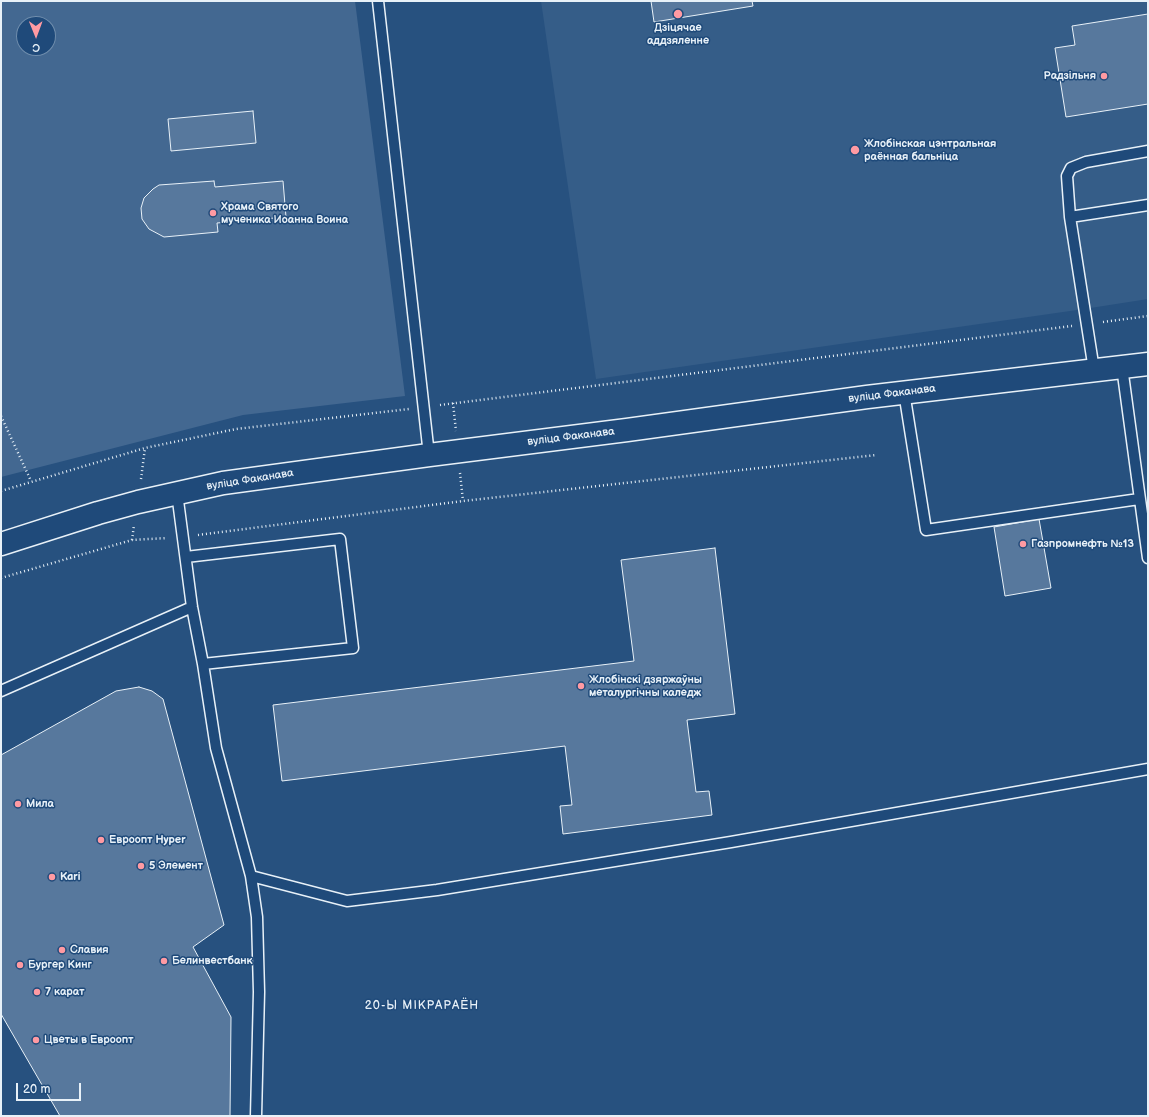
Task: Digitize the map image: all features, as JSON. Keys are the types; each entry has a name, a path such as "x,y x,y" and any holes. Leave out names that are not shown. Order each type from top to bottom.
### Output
{"main road":[{"name":"вуліца Факанава","path":"1,544 98,513 138,502 223,483 904,392 1148,364"}],"lane":[{"path":"378,1 429,455"},
{"path":"1094,370 1070,217 1067,176 1072,168 1086,162 1148,151"},
{"path":"1070,217 1148,205"},
{"path":"1122,367 1142,493 1148,558"},
{"path":"904,392 926,530 1142,493"},
{"path":"177,493 184,537 192,607 203,664 216,748 251,876 257,917 259,992 256,1116"},
{"path":"186,557 340,539 353,648 203,664"},
{"path":"1,691 192,607"},
{"path":"251,876 347,901 437,890 731,842 1148,769"}],"path":[{"path":"1,491 145,448 236,429 424,407 1148,316"},
{"path":"1,416 31,481"},
{"path":"1,578 132,540 184,537 463,501 876,455"}],"shaded area":[{"path":"1,1 355,1 405,396 243,415 1,477"},
{"name":"Жлобінская цэнтральная раённая бальніца","path":"541,1 1148,1 1148,299 596,379"}],"building":[{"name":"Дзіцячае аддзяленне","path":"651,1 752,1 753,6 654,22"},
{"name":"Радзільня","path":"1148,14 1148,104 1066,117 1055,48 1075,45 1072,26"},
{"path":"253,111 256,143 171,151 168,119"},
{"name":"Храма Святого мученика Иоанна Воина","path":"214,181 215,187 283,181 286,217 217,223 218,232 164,237 149,229 142,219 141,208 144,198 159,185"},
{"path":"1039,519 1051,588 1005,596 994,527"},
{"name":"Жлобінскі дзяржаўны металургічны каледж","path":"715,548 735,714 687,720 696,792 709,791 712,815 563,834 560,806 572,805 565,746 282,781 273,705 634,661 621,560"},
{"name":"Евроопт Hyper","path":"139,687 152,691 163,699 224,925 193,947 231,1017 230,1116 60,1116 1,1014 1,755 116,691"}],"place":[{"name":"Дзіцячае аддзяленне","path":"678,14"},
{"name":"Радзільня","path":"1104,76"},
{"name":"Жлобінская цэнтральная раённая бальніца","path":"855,150"},
{"name":"Храма Святого мученика Иоанна Воина","path":"213,213"},
{"name":"Газпромнефть №13","path":"1023,544"},
{"name":"Жлобінскі дзяржаўны металургічны каледж","path":"581,686"},
{"name":"Мила","path":"18,804"},
{"name":"Евроопт Hyper","path":"101,840"},
{"name":"5 Элемент","path":"141,866"},
{"name":"Kari","path":"52,877"},
{"name":"Славия","path":"62,950"},
{"name":"Белинвестбанк","path":"164,961"},
{"name":"Бургер Кинг","path":"20,965"},
{"name":"7 карат","path":"37,992"},
{"name":"Цветы в Евроопт","path":"36,1040"}],"district":[{"name":"20-Ы МІКРАРАЁН","path":"422,1006"}]}
